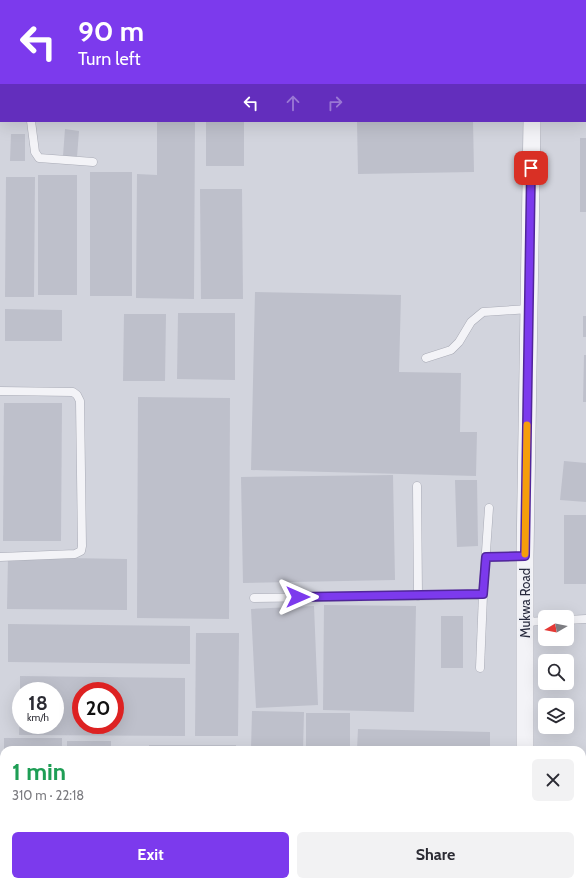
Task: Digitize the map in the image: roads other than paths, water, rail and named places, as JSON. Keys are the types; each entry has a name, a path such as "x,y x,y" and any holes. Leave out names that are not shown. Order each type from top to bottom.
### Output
{"street":[{"name":"Mukwa Road","path":"525,746 525,556 532,122"}],"lane":[{"path":"30,122 35,152 39,158 93,162"},
{"path":"426,358 450,350 459,342 471,322 483,312 529,309"},
{"path":"0,391 72,392 77,395 80,401 82,546 81,551 75,554 0,557"},
{"path":"417,486 418,596"},
{"path":"480,668 488,508"},
{"path":"486,557 525,556"},
{"path":"254,598 483,594"},
{"path":"574,620 586,619"},
{"path":"525,622 538,621"}]}
